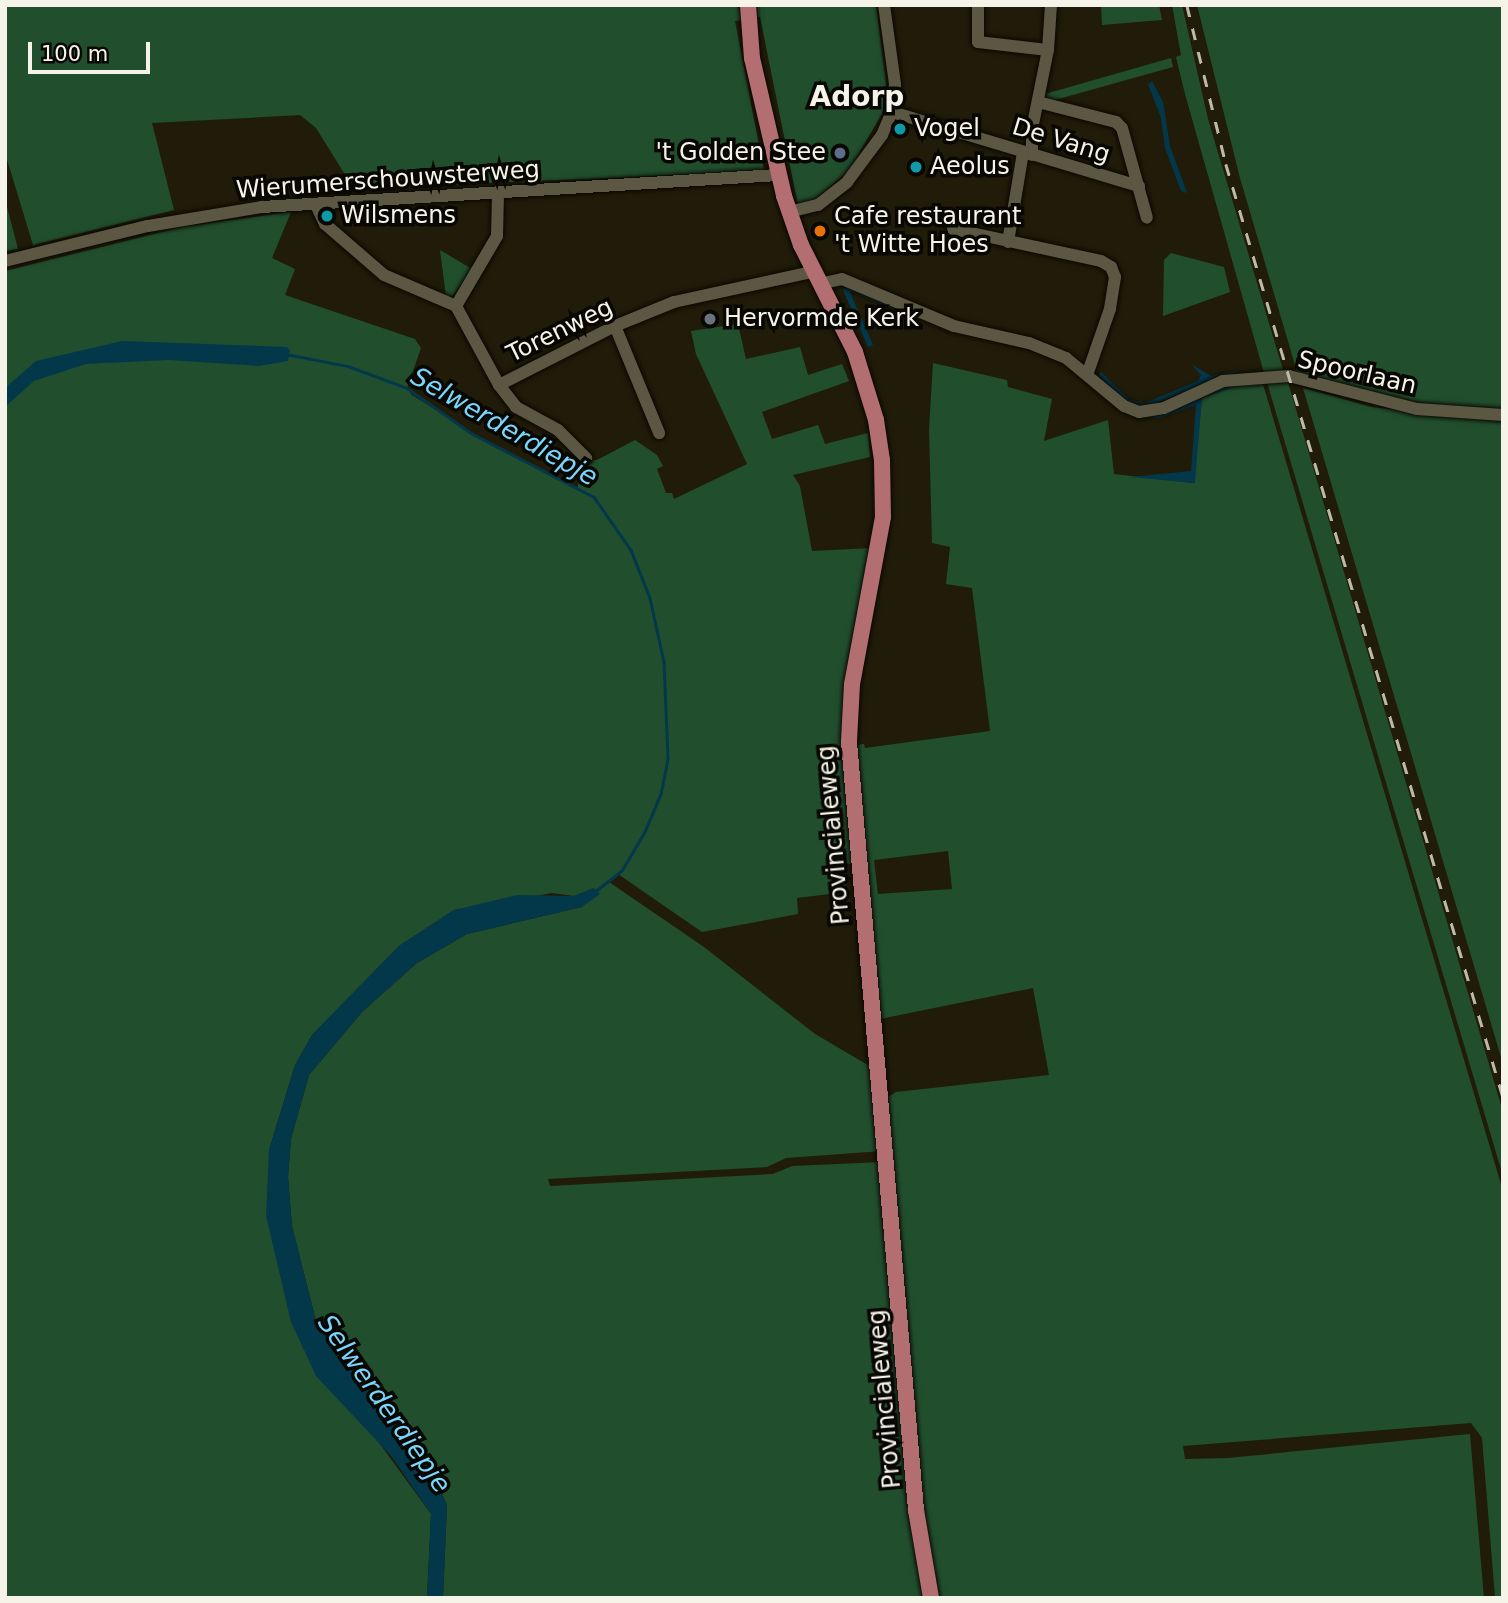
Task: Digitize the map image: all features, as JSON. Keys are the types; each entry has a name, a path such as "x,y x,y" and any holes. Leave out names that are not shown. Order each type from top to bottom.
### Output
{"main road":[{"name":"Provincialeweg","path":"748,6 757,40 761,90 778,175 789,212 861,367 883,460 883,517 852,684 849,742 916,1510 932,1598"}],"street":[{"path":"789,212 818,205 847,182 875,146 892,112 894,84 884,5"},
{"path":"978,5 978,42 1048,50"},
{"path":"1009,242 1048,50 1051,5"},
{"name":"De Vang","path":"1038,102 1116,122 1122,128 1147,218"},
{"name":"De Vang","path":"892,112 1139,186"},
{"name":"Wierumerschouwsterweg","path":"5,261 186,219 307,203 317,207 333,201 498,195 778,175"},
{"path":"317,207 325,223 384,275 456,306 497,236 498,195"},
{"path":"953,229 1101,261 1111,267 1115,277 1110,309 1088,372"},
{"name":"Torenweg","path":"456,306 499,385 615,326 681,300 819,277"},
{"name":"Spoorlaan","path":"819,277 842,279 954,326 1029,342 1088,372 1120,403 1139,412 1164,408 1223,381 1289,376 1410,408 1503,415"},
{"path":"615,326 659,433"},
{"path":"499,385 516,407 558,430 586,458"}],"green space":[{"path":"5,5 741,5 744,20 735,21 764,171 354,189 316,128 300,115 152,123 174,210 33,245 5,153"},
{"path":"752,5 876,5 887,91 882,114 849,170 812,202 798,205 760,17 755,18"},
{"path":"1101,5 1159,5 1162,20 1102,25"},
{"path":"1172,5 1182,5 1208,119 1283,370 1264,373 1185,94 1176,57 1181,55"},
{"path":"1197,5 1503,5 1503,410 1422,404 1297,372 1240,178"},
{"path":"1171,58 1173,67 1044,103 1045,94"},
{"path":"5,199 18,249 5,251"},
{"path":"291,212 272,258 295,269 285,295 415,339 421,348 407,388 412,395 495,447 577,488 587,460 597,460 635,440 657,455 663,466 657,469 666,493 672,493 674,499 747,464 696,354 691,331 738,324 746,359 800,347 808,375 842,364 849,381 762,412 772,439 818,425 825,444 868,433 870,457 793,475 800,486 812,551 872,548 844,690 842,740 852,864 843,864 846,892 797,898 798,914 702,932 618,874 609,882 704,947 815,1034 873,1068 882,1151 786,1158 767,1167 548,1179 550,1186 773,1174 792,1166 883,1162 928,1598 443,1598 447,1505 426,1459 316,1321 292,1226 288,1177 291,1139 309,1075 362,1012 417,963 467,934 582,907 594,888 574,896 552,893 454,910 399,946 312,1035 295,1065 269,1150 291,1322 431,1514 427,1598 5,1597 5,271 182,227"},
{"path":"440,250 472,269 452,297 446,296"},
{"path":"1171,253 1224,267 1230,292 1163,316 1164,260"},
{"path":"933,363 1007,380 1008,387 1052,399 1044,441 1108,420 1114,474 1193,483 1202,398 1223,387 1262,381 1503,1191 1503,1596 1495,1597 1482,1438 1471,1423 1183,1446 1185,1459 1228,1458 1470,1434 1484,1598 939,1598 922,1503 888,1097 896,1092 1049,1075 1033,988 880,1019 856,745 864,744 865,748 990,731 972,588 946,584 950,547 932,543 929,429","holes":["948,851 952,889 878,894 874,860"]},
{"path":"1266,379 1287,379 1503,1112 1503,1176"},
{"path":"1303,388 1372,407 1503,422 1503,1064"}],"water":[{"path":"1152,81 1163,102 1170,146 1187,193 1181,191 1165,148 1161,118 1148,84"},
{"path":"847,286 907,315 849,290 873,345 868,347 843,290"},
{"path":"122,341 287,347 290,350 288,361 259,366 169,360 86,364 34,381 5,407 5,388 36,361"},
{"path":"1191,364 1211,376 1241,370 1144,408 1122,399 1099,375 1101,372 1131,401 1145,403 1198,381 1201,375"},
{"path":"1241,385 1202,398 1195,483 1130,477 1191,471 1196,405 1160,418 1146,417 1219,386"},
{"path":"594,888 600,894 582,907 467,934 417,963 362,1012 309,1075 291,1139 288,1177 292,1226 316,1321 426,1459 447,1505 443,1598 427,1598 431,1514 392,1457 316,1376 291,1322 266,1216 269,1150 295,1065 312,1035 399,946 454,910 517,895 574,896"}],"waterway":[{"name":"Selwerderdiepje","path":"286,354 348,366 407,388 471,433 594,497 631,550 650,598 664,662 668,759 661,794 645,832 622,871 598,890"}],"railway":[{"path":"1187,5 1226,164 1503,1097"}],"place":[{"name":"Vogel","path":"900,129"},
{"name":"'t Golden Stee","path":"840,153"},
{"name":"Aeolus","path":"916,167"},
{"name":"Wilsmens","path":"327,216"},
{"name":"Cafe restaurant 't Witte Hoes","path":"820,231"},
{"name":"Hervormde Kerk","path":"710,319"}],"district":[{"name":"Adorp","path":"857,97"}]}
